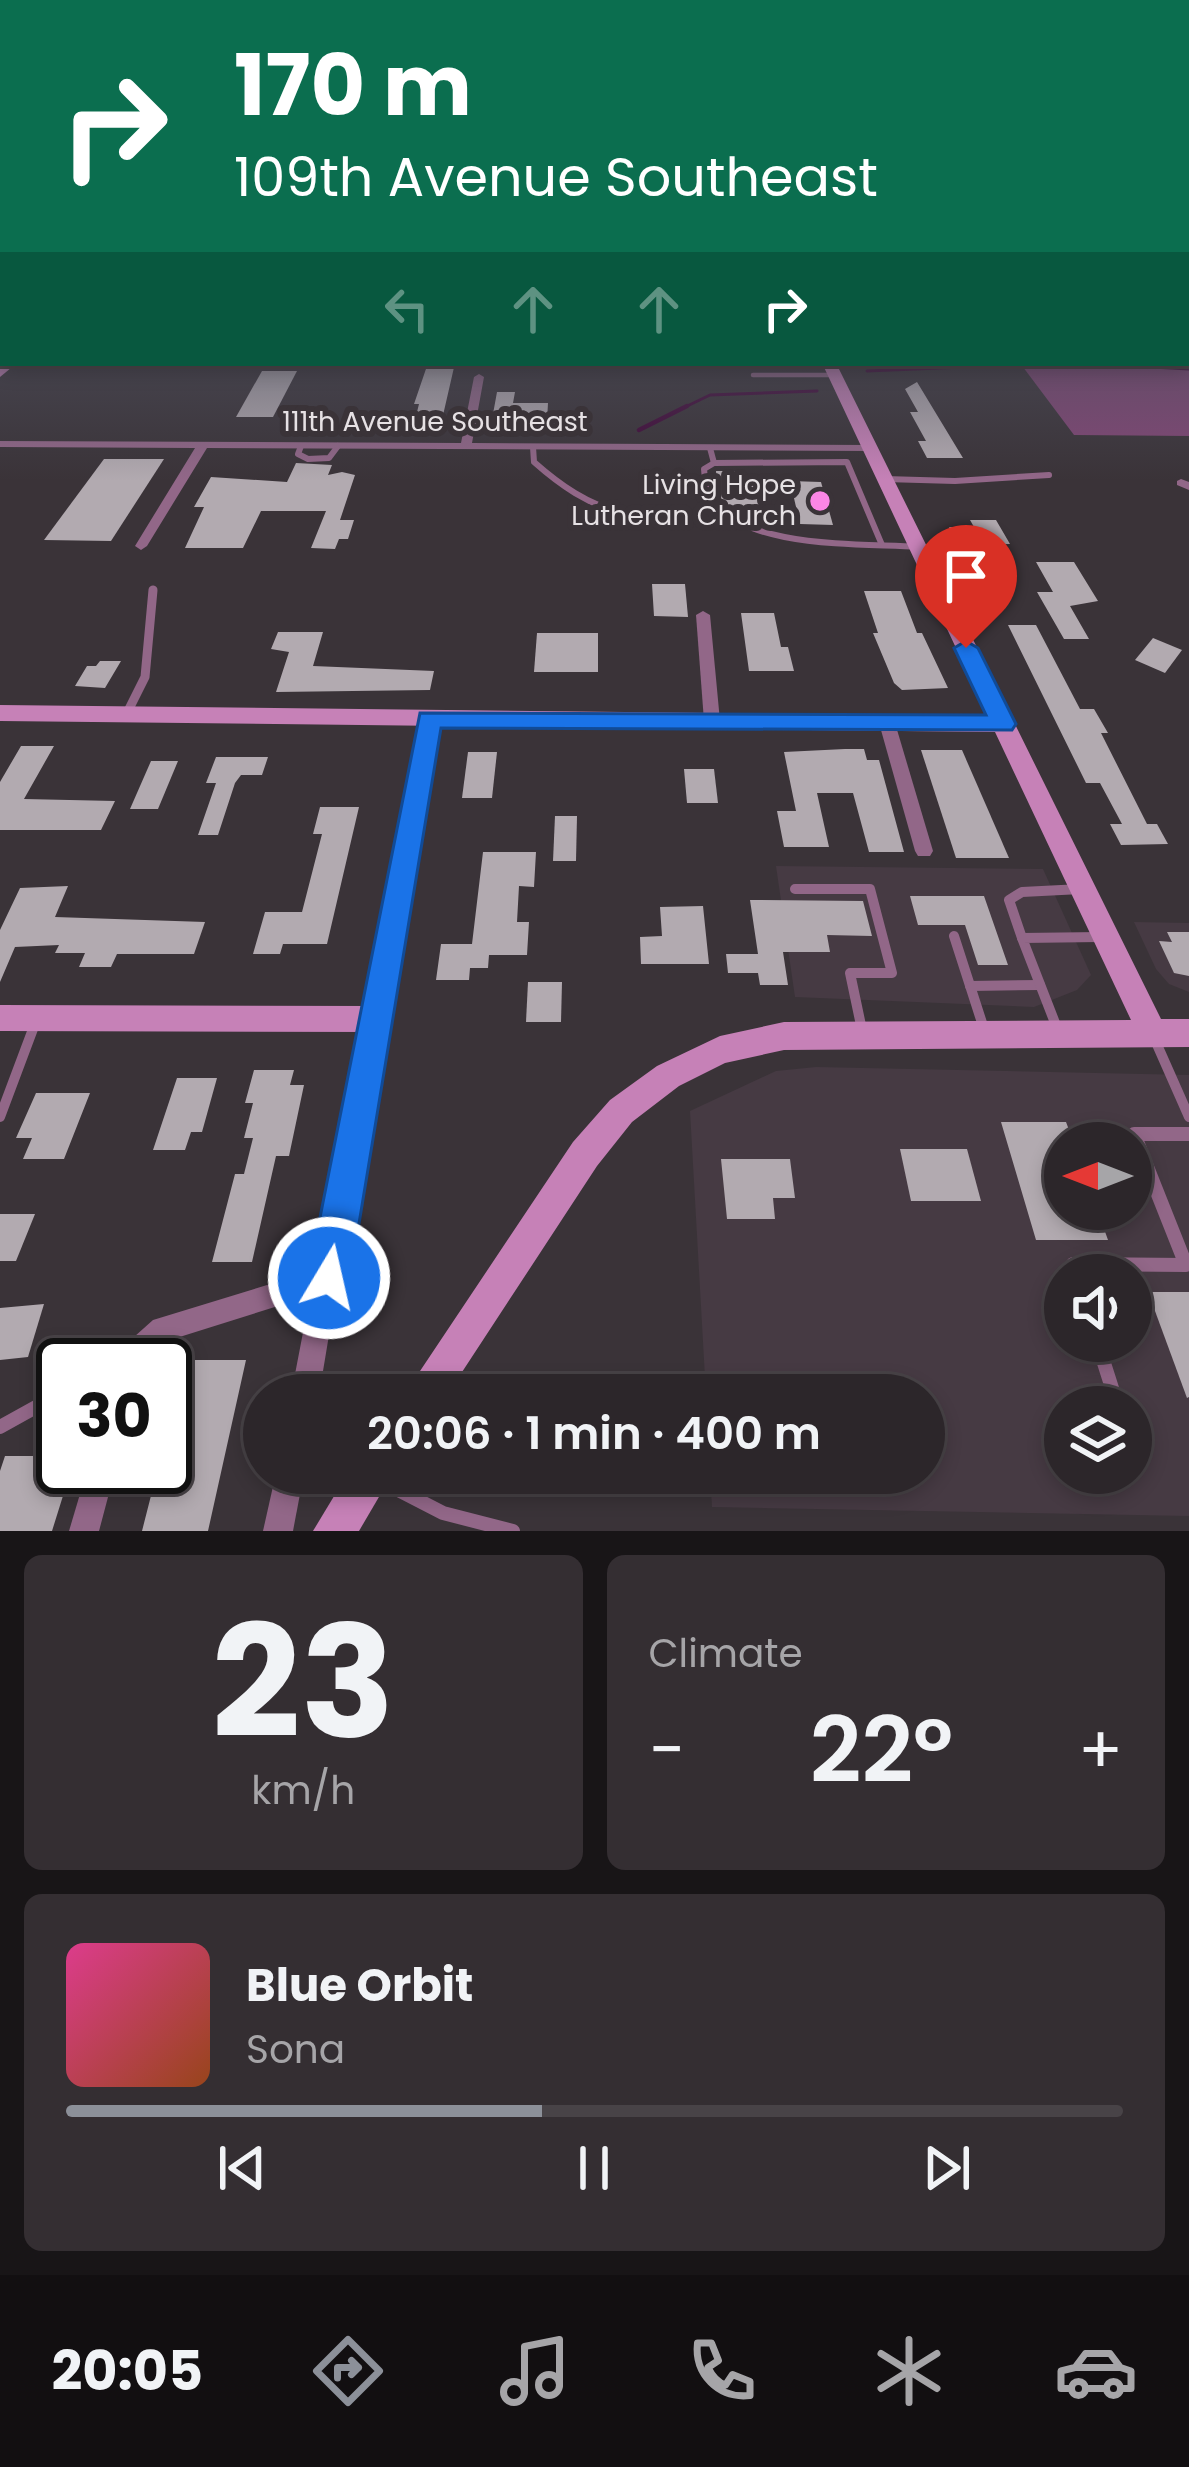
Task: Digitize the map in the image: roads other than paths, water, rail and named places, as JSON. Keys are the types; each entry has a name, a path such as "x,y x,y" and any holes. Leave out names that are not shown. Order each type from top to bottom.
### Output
{"street":[{"path":"832,369 1152,1033"},
{"path":"466,446 479,377"},
{"name":"111th Avenue Southeast","path":"0,444 870,448"},
{"path":"141,546 203,445"},
{"path":"703,615 712,722"},
{"path":"0,713 1003,724"},
{"path":"309,1374 429,719"},
{"path":"887,723 924,851"},
{"path":"0,1018 372,1019"},
{"path":"438,1374 585,1154 621,1112 668,1076 720,1050 784,1036 1189,1033"},
{"path":"152,1338 161,1328 329,1278"},
{"path":"84,1531 94,1494"},
{"path":"278,1531 286,1494"},
{"path":"334,1531 359,1494"}],"lane":[{"path":"753,375 832,369"},
{"path":"533,447 534,462 547,474 595,503 623,513"},
{"path":"710,448 714,463"},
{"path":"774,448 778,463"},
{"path":"882,545 847,462 714,463 704,469 708,495 732,519 766,535 882,545 918,547"},
{"path":"885,479 934,482 1048,475"},
{"path":"126,715 145,677 153,590"},
{"path":"795,889 870,889 892,973 850,973 864,1036"},
{"path":"1059,1033 1009,900 1022,892 1082,889"},
{"path":"954,936 986,1034"},
{"path":"1022,938 1105,937"},
{"path":"970,986 1040,985"},
{"path":"0,1117 37,1018"},
{"path":"1152,1033 1189,1117"},
{"path":"1152,1264 1186,1264 1134,1134 1189,1134"},
{"path":"0,1426 36,1407"},
{"path":"406,1494 427,1506 513,1531"}],"waterway":[{"path":"867,371 988,366"},
{"path":"1134,366 1189,369"},
{"path":"681,409 710,395 817,391"},
{"path":"681,409 687,406"},
{"path":"639,430 681,409"}],"place":[{"name":"Living Hope Lutheran Church","path":"820,501"}]}
